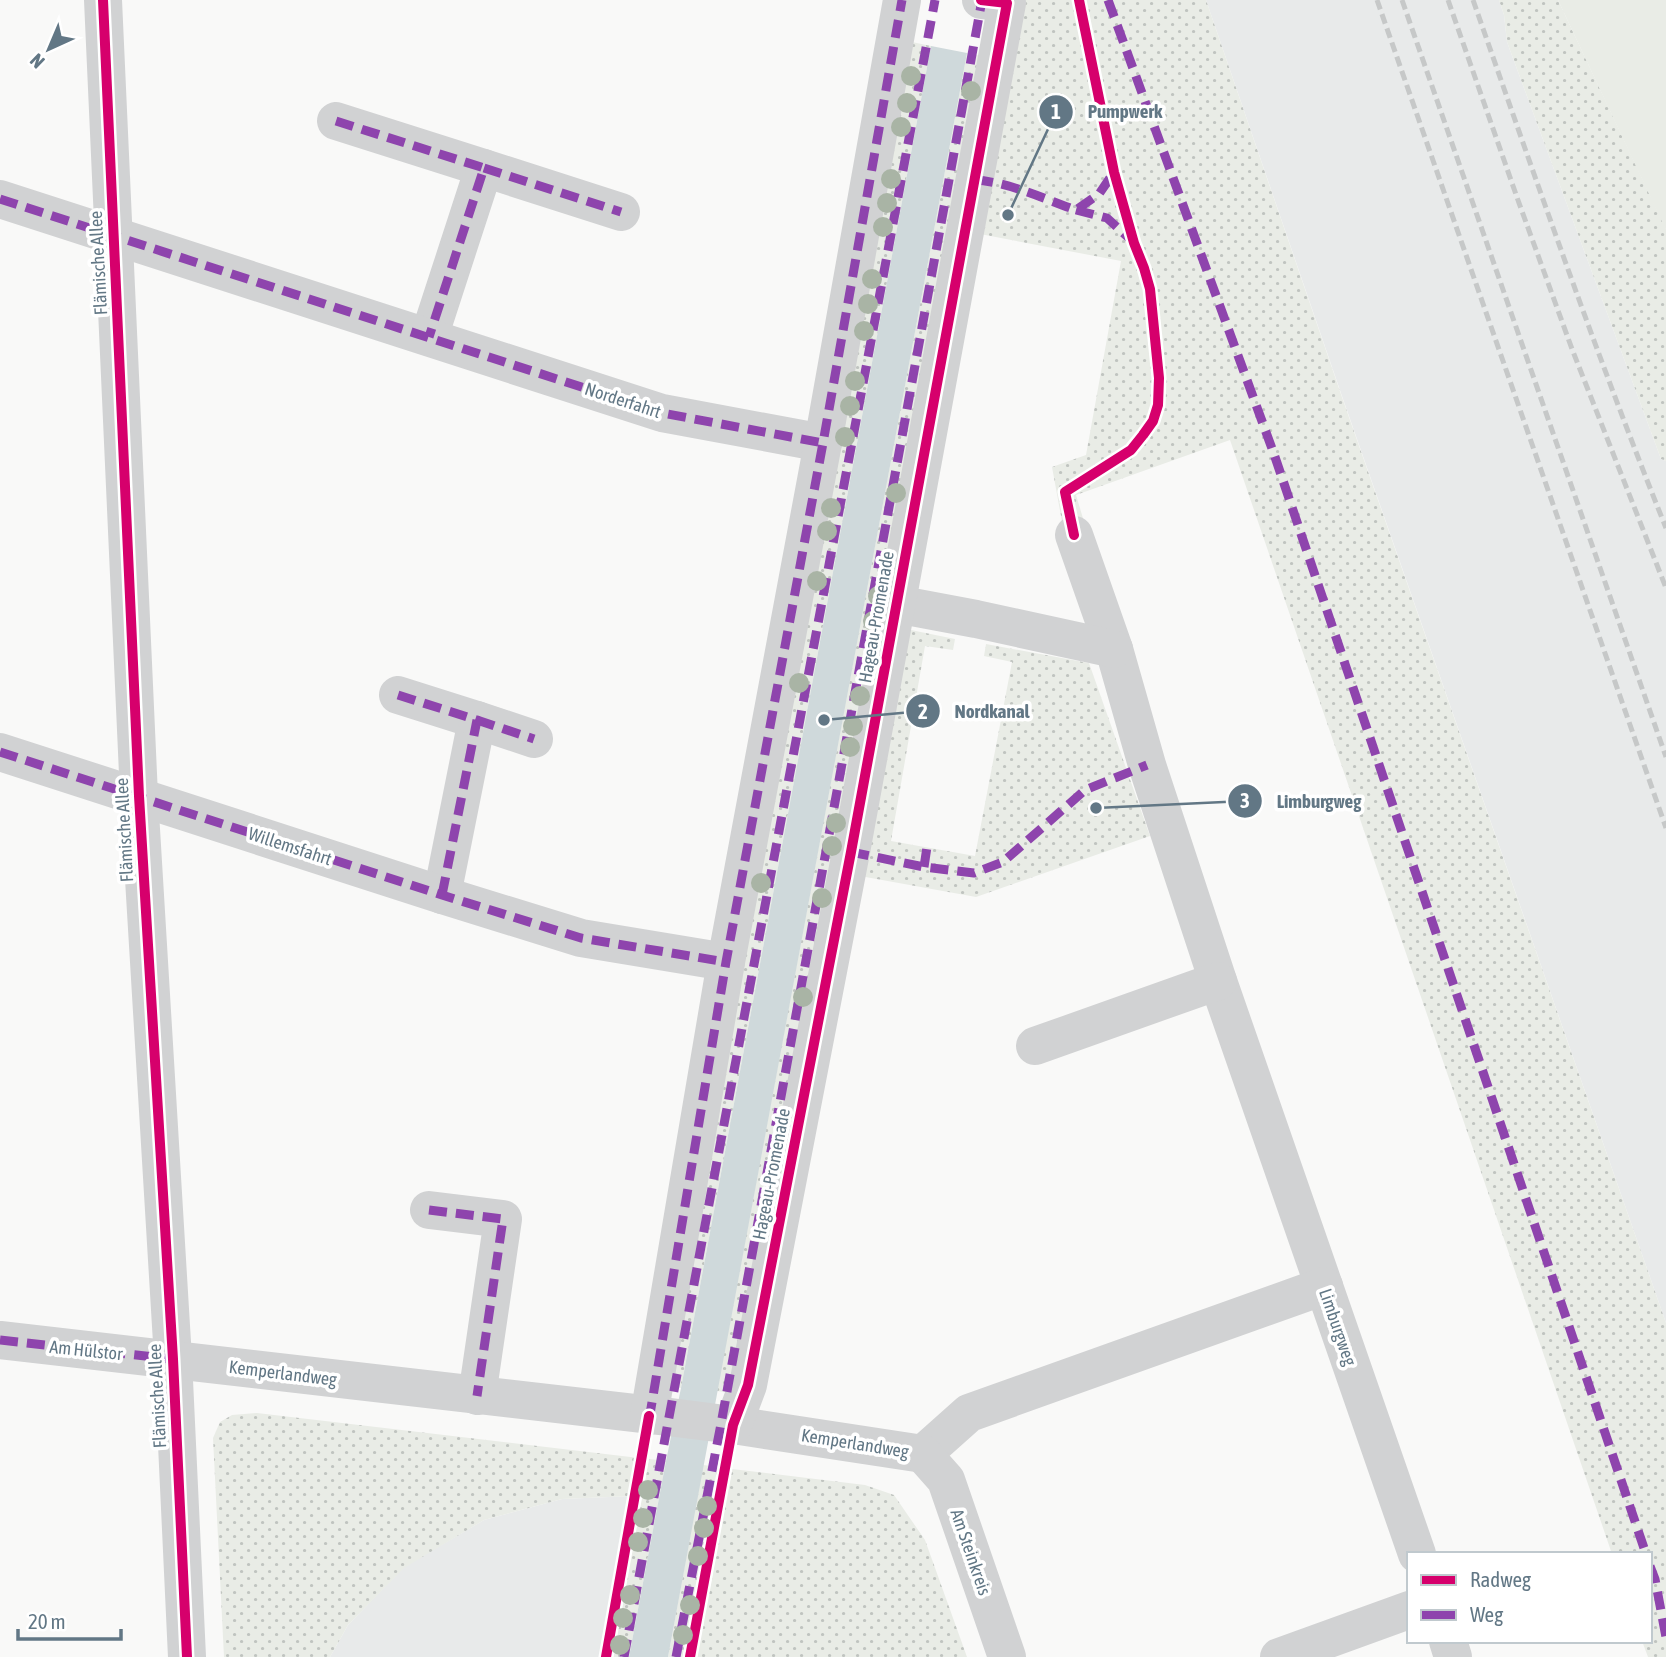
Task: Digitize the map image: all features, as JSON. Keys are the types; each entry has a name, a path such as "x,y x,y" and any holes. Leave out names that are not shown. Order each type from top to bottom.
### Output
{"street":[{"name":"Flämische Allee","path":"103,0 139,796 173,1359 187,1657"},
{"path":"659,1417 726,962 902,0"},
{"name":"Hageau-Promenade","path":"727,1424 748,1385 1007,3 981,0"},
{"path":"336,121 621,212"},
{"path":"429,337 484,169"},
{"name":"Norderfahrt","path":"0,199 662,413 823,443"},
{"name":"Limburgweg","path":"1074,535 1114,649 1147,765 1218,981 1417,1552"},
{"path":"895,604 1114,649"},
{"path":"398,695 534,739"},
{"path":"442,895 477,720"},
{"name":"Willemsfahrt","path":"0,752 581,938 726,962"},
{"path":"1035,1046 1218,981"},
{"path":"429,1210 503,1219 477,1396"},
{"name":"Kemperlandweg","path":"173,1359 727,1424 923,1454 969,1413 1324,1286"},
{"name":"Am Hülstor","path":"0,1340 173,1359"},
{"name":"Am Steinkreis","path":"923,1454 946,1480 1007,1657"},
{"path":"1279,1657 1407,1611"}],"shaded area":[{"path":"1023,0 1206,0 1666,1323 1666,1657 1648,1657 1643,1643 1652,1643 1652,1552 1611,1552 1230,440 1076,495 1088,535 1066,543 1052,467 1086,455 1121,261 980,234"},
{"path":"1206,0 1499,0 1504,15 1507,42 1661,459 1666,461 1666,1323 1343,399"},
{"path":"1499,0 1558,0 1666,229 1666,461 1661,459 1507,42 1504,15"},
{"path":"1558,0 1666,0 1666,229 1665,228"},
{"path":"912,42 931,46 681,1388 661,1385"},
{"path":"931,46 967,53 668,1657 629,1657 681,1388"},
{"path":"967,53 986,57 736,1394 717,1391"},
{"path":"906,629 955,639 953,650 925,646 891,841 975,856 1012,662 984,656 986,644 1089,663 1150,836 976,897 860,876"},
{"path":"256,1413 639,1458 632,1496 562,1499 484,1520 404,1568 348,1625 330,1657 224,1657 213,1438 220,1422 232,1415"},
{"path":"649,1459 666,1461 629,1657 612,1657"},
{"path":"703,1465 721,1467 685,1657 668,1657"},
{"path":"732,1469 865,1485 894,1495 925,1540 967,1657 697,1657"},
{"path":"632,1496 602,1657 330,1657 348,1625 404,1567 484,1520 562,1499"}],"railway":[{"path":"1377,0 1666,828"},
{"path":"1402,0 1666,757"},
{"path":"1448,0 1572,349 1666,588"},
{"path":"1473,0 1591,331 1666,528"}],"marked path":[{"path":"649,1420 726,962 902,0"},
{"path":"624,1657 935,0"},
{"path":"676,1657 982,0"},
{"path":"1108,0 1274,454 1645,1552"},
{"path":"336,121 484,168 429,337"},
{"path":"484,168 621,212"},
{"path":"975,180 1013,187 1076,210 1099,194 1114,172"},
{"path":"0,199 662,413 823,443"},
{"path":"1076,210 1107,218 1130,239"},
{"path":"398,695 477,720 442,895"},
{"path":"477,720 534,739"},
{"path":"0,752 581,938 726,962"},
{"path":"851,852 924,867 974,873 1003,862 1085,790 1147,765"},
{"path":"924,867 927,847"},
{"path":"429,1210 503,1219 477,1396"},
{"path":"0,1340 173,1359"},
{"path":"1652,1571 1666,1637"}],"cycle path":[{"path":"103,0 139,796 173,1359 187,1657"},
{"path":"690,1657 733,1425 748,1385 851,852 1007,3 981,0"},
{"path":"1074,535 1065,492 1131,450 1153,421 1158,405 1159,378 1150,289 1114,172 1079,0"},
{"path":"606,1657 649,1416"}],"place":[{"name":"Pumpwerk","path":"1008,215"},
{"name":"Nordkanal","path":"824,720"},
{"name":"Limburgweg","path":"1096,808"}]}
